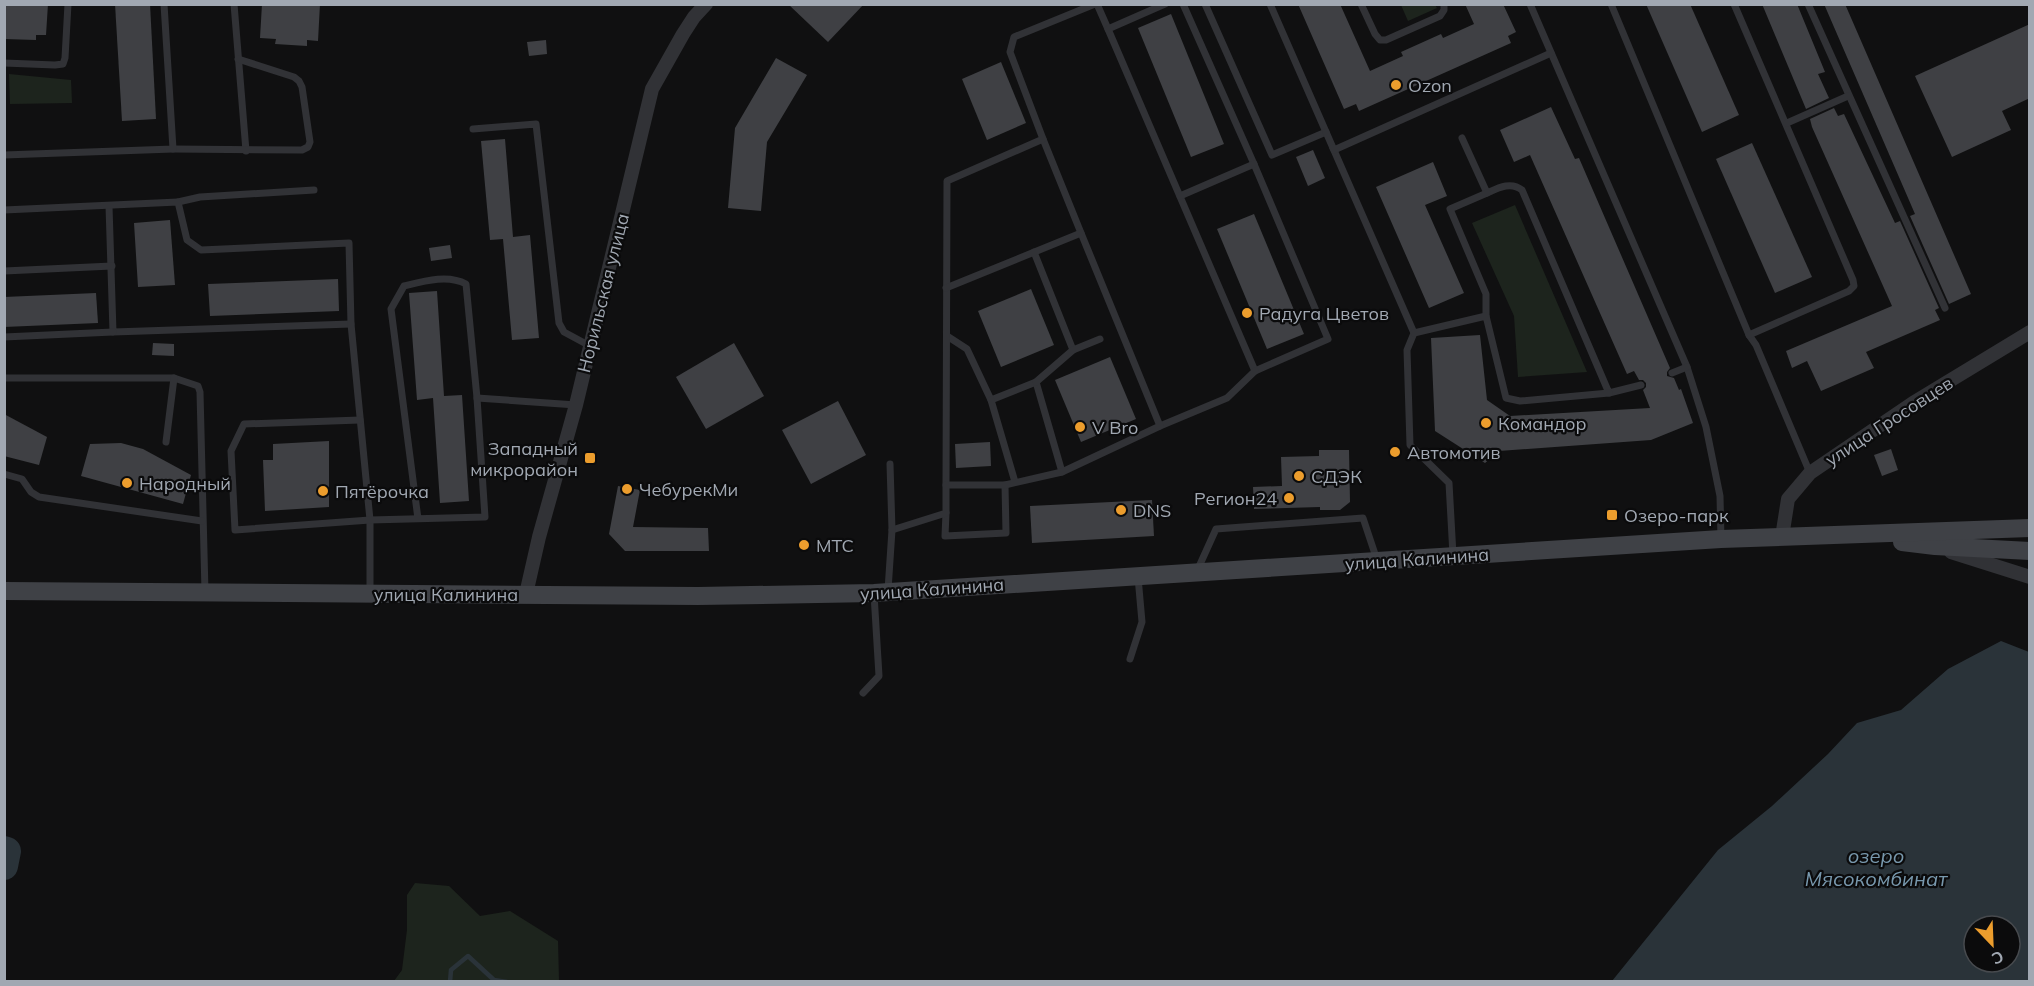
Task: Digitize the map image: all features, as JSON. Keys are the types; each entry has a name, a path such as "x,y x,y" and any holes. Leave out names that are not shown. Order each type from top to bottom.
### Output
{"main road":[{"path":"1858,535 2030,528"},
{"name":"улица Калинина","path":"4,591 698,597 881,593 1454,558 1720,539 1858,535"},
{"path":"1858,535 1935,546 2030,551"}],"street":[{"name":"Норильская улица","path":"526,594 539,537 576,405 652,89 683,34 706,4"},
{"name":"улица Гросовцев","path":"1782,537 1788,499 1810,473 1913,404 2030,332"},
{"path":"1935,546 2030,577"}],"lane":[{"path":"4,63 63,64 68,4"},
{"path":"164,4 173,149"},
{"path":"234,4 246,151"},
{"path":"1160,426 1010,52 1014,37 1096,4 1255,371"},
{"path":"1108,29 1165,4"},
{"path":"945,485 1005,485 1062,472 1160,426 1227,398 1255,371 1328,339 1183,4"},
{"path":"1205,4 1272,155 1326,132"},
{"path":"1270,4 1414,333 1407,350 1410,445 1449,483 1454,558"},
{"path":"1361,4 1375,34 1380,40 1386,40 1440,16 1444,10 1444,4"},
{"path":"1530,4 1687,367 1706,427 1718,484 1720,539"},
{"path":"1611,4 1749,334 1756,345 1810,473"},
{"path":"1734,4 1787,123 1854,286 1850,291 1749,334"},
{"path":"1808,4 1945,308"},
{"path":"1334,150 1551,53"},
{"path":"4,155 173,149 302,150 309,147 302,87 299,81 294,77 238,59"},
{"path":"1787,123 1848,96"},
{"path":"473,129 536,124 559,322 564,332 590,346"},
{"path":"1462,138 1487,193"},
{"path":"1005,485 1006,533 945,536 947,181 1043,139"},
{"path":"1180,196 1254,164"},
{"path":"1610,393 1522,190 1517,185 1501,187 1450,209 1486,294 1486,316 1506,398 1520,401 1610,393 1641,385"},
{"path":"4,210 178,202 200,197 314,190"},
{"path":"178,202 187,240 201,250 349,243 351,324 370,520 370,594"},
{"path":"109,206 113,332"},
{"path":"946,288 1081,232"},
{"path":"1034,252 1074,350"},
{"path":"4,271 112,267"},
{"path":"360,420 244,424 231,451 235,530 370,520 418,519 485,517 466,284 456,279 425,281 404,286 391,309 418,519"},
{"path":"1414,333 1486,316"},
{"path":"4,337 351,324"},
{"path":"947,336 967,349 991,400 1015,482"},
{"path":"991,400 1036,382 1074,350 1100,339"},
{"path":"1672,373 1687,367"},
{"path":"4,378 174,378 198,386 205,592"},
{"path":"165,442 174,378"},
{"path":"1036,382 1062,472"},
{"path":"477,398 576,405"},
{"path":"862,693 879,676 881,593 892,530 890,464"},
{"path":"4,474 22,479 35,496 39,497 202,521"},
{"path":"892,530 946,513"},
{"path":"1196,572 1216,529 1364,518 1377,562"},
{"path":"1130,659 1142,622 1138,576"}],"shaded area":[{"path":"1401,5 1435,5 1437,8 1408,21"},
{"path":"9,74 71,80 72,103 10,104"},
{"path":"1515,205 1587,372 1518,377 1514,316 1472,223"},
{"path":"415,883 449,886 480,916 510,911 558,941 559,980 557,982 394,981 402,970 407,930 407,895"}],"water":[{"name":"озеро Мясокомбинат","path":"2001,641 2029,652 2029,981 1612,981 1718,850 1772,806 1828,754 1857,723 1901,710 1948,669"}],"building":[{"path":"4,4 48,4 46,35 36,35 36,40 4,39"},
{"path":"115,4 150,4 156,119 122,121"},
{"path":"262,4 320,4 318,41 307,40 307,46 275,44 276,39 260,38"},
{"path":"788,4 864,4 828,42"},
{"path":"1298,4 1340,4 1370,71 1403,56 1401,52 1441,34 1443,38 1474,24 1465,4 1503,4 1516,32 1508,36 1511,43 1359,111 1356,104 1344,109"},
{"path":"1646,4 1690,4 1739,115 1702,132"},
{"path":"1762,4 1797,4 1825,72 1818,74 1829,98 1806,109"},
{"path":"1824,4 1845,4 1971,294 1949,304 1910,216 1915,214"},
{"path":"1171,14 1224,144 1191,157 1138,28"},
{"path":"2030,24 2030,98 2002,111 2011,130 1952,157 1915,76"},
{"path":"546,40 547,54 529,56 527,42"},
{"path":"776,58 807,75 767,142 761,211 728,208 735,128"},
{"path":"1001,62 1026,123 987,140 962,79"},
{"path":"1551,107 1575,159 1579,158 1670,368 1667,376 1674,378 1679,390 1681,389 1693,423 1651,440 1499,451 1485,463 1435,431 1431,338 1480,335 1487,400 1510,416 1650,408 1643,390 1646,383 1639,380 1634,371 1627,374 1530,155 1514,162 1500,130"},
{"path":"1834,108 1838,116 1844,114 1895,223 1900,221 1939,308 1935,310 1940,320 1866,352 1874,368 1821,391 1807,361 1792,368 1786,351 1892,306 1812,127 1810,119"},
{"path":"505,139 513,237 530,235 539,338 512,340 503,239 490,240 481,141"},
{"path":"1752,143 1812,277 1775,293 1716,159"},
{"path":"1313,150 1325,178 1308,186 1296,157"},
{"path":"1433,162 1447,196 1425,205 1464,293 1429,308 1376,187"},
{"path":"1254,214 1304,334 1267,349 1217,229"},
{"path":"170,220 175,285 138,287 134,223"},
{"path":"450,245 452,258 431,261 429,248"},
{"path":"338,279 339,311 210,316 208,284"},
{"path":"1031,289 1054,345 1001,367 978,311"},
{"path":"437,291 444,396 462,395 469,501 440,503 433,398 417,400 409,293"},
{"path":"96,293 98,323 4,327 4,297"},
{"path":"153,343 174,344 174,356 152,355"},
{"path":"734,343 764,396 706,429 676,377"},
{"path":"1110,357 1136,419 1081,442 1055,380"},
{"path":"838,401 866,455 811,484 782,430"},
{"path":"4,414 47,437 39,465 4,456"},
{"path":"329,441 329,507 265,511 263,460 273,460 273,444"},
{"path":"990,442 991,466 956,468 955,444"},
{"path":"121,443 143,449 191,475 183,504 81,476 90,444"},
{"path":"1891,449 1898,470 1882,476 1874,455"},
{"path":"1319,450 1349,450 1350,502 1340,510 1320,510 1320,507 1254,509 1253,487 1282,486 1281,457 1319,456"},
{"path":"618,486 640,490 633,527 708,528 709,551 625,551 609,534"},
{"path":"1152,500 1154,536 1032,543 1030,506"}],"waterway":[{"path":"4,850 7,851 4,866"},
{"path":"450,982 451,970 468,956 494,980 507,982"}],"place":[{"name":"Ozon","path":"1396,85"},
{"name":"Радуга Цветов","path":"1247,313"},
{"name":"Командор","path":"1486,423"},
{"name":"V Bro","path":"1080,427"},
{"name":"Автомотив","path":"1395,452"},
{"name":"Западный микрорайон","path":"590,458"},
{"name":"СДЭК","path":"1299,476"},
{"name":"Народный","path":"127,483"},
{"name":"ЧебурекМи","path":"627,489"},
{"name":"Пятёрочка","path":"323,491"},
{"name":"Регион24","path":"1289,498"},
{"name":"DNS","path":"1121,510"},
{"name":"Озеро-парк","path":"1612,515"},
{"name":"МТС","path":"804,545"}]}
